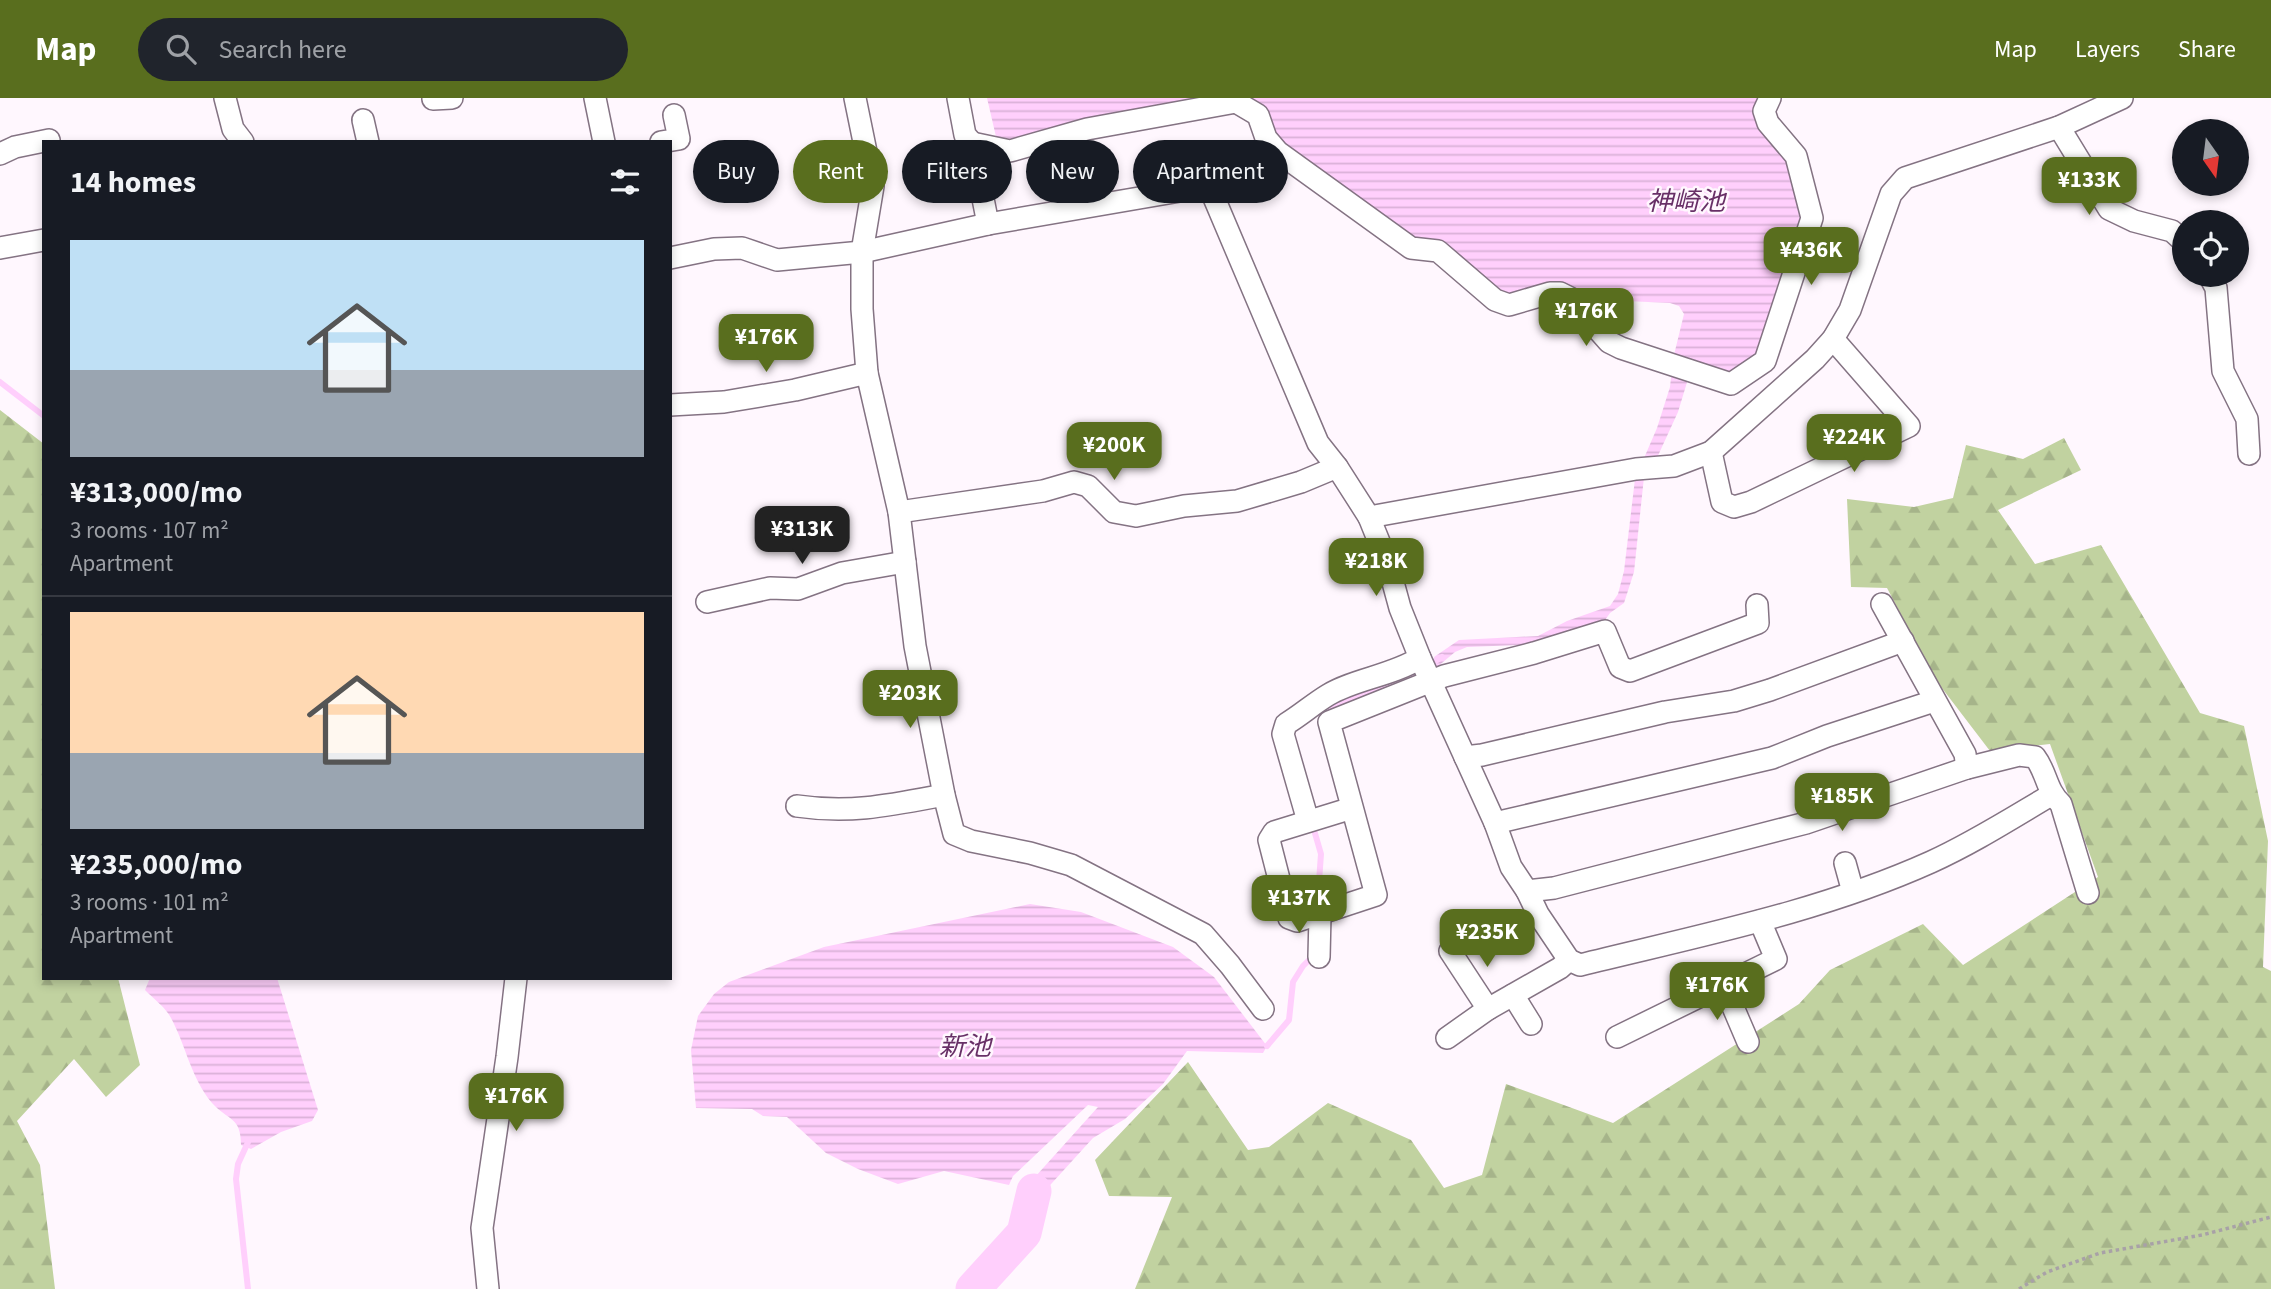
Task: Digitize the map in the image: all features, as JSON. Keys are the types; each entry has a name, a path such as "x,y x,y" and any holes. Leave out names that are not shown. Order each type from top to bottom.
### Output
{"street":[{"path":"225,98 233,129 241,140"},
{"path":"433,99 452,98"},
{"path":"595,98 604,140"},
{"path":"855,98 873,186 862,252 862,309 867,373 899,512 915,646 943,795 954,834 971,841 1030,853 1071,865 1203,934 1263,1009"},
{"path":"958,98 965,135 969,140"},
{"path":"1012,150 1087,129 1236,102 1258,115 1266,138 1279,152 1411,248 1438,251 1496,300 1510,305 1550,293 1560,293 1570,298 1609,342 1731,384 1765,361 1812,218 1796,156 1768,123 1763,111 1770,98"},
{"path":"1369,517 1674,466 1711,452 1815,359 1833,339 1850,310 1891,194 1905,178 2059,127 2122,98"},
{"path":"672,140 679,139 674,115"},
{"path":"363,120 368,140"},
{"path":"2059,127 2109,209 2134,221 2172,231"},
{"path":"7,143 42,140"},
{"path":"672,258 715,249 742,248 777,260 862,252 988,224 1209,186 1318,443 1369,517 1388,564 1400,608 1495,823 1511,867 1569,960 1580,965 1760,921 1853,892 1929,863 1979,838 2051,795"},
{"path":"984,203 988,224"},
{"path":"0,248 42,240"},
{"path":"2215,287 2222,371 2247,419 2249,454"},
{"path":"1711,452 1722,502 1734,507 1751,502 1909,426 1833,339"},
{"path":"672,405 724,402 794,390 867,373"},
{"path":"899,512 1043,491 1074,482 1088,486 1114,512 1136,516 1184,506 1237,500 1301,482 1337,467"},
{"path":"707,602 770,588 798,589 842,573 905,562"},
{"path":"1882,604 1965,754 1967,768"},
{"path":"1308,821 1283,734 1286,724 1328,695 1407,666 1444,676 1605,631 1620,667 1630,671 1758,624 1758,606"},
{"path":"1465,757 1665,712 1734,701 1903,641"},
{"path":"1352,808 1274,832 1269,840 1289,918 1297,921 1321,915 1376,895 1329,722 1425,669"},
{"path":"1495,823 1772,758 1827,736 1934,701"},
{"path":"1527,891 1554,888 1806,823 1967,768 2019,755 2035,757 2044,769 2051,795 2061,804 2088,893"},
{"path":"797,806 824,810 870,809 943,795"},
{"path":"1845,863 1853,892"},
{"path":"1319,957 1321,915"},
{"path":"1617,1037 1776,959 1760,921"},
{"path":"1450,951 1488,1009"},
{"path":"1447,1038 1488,1009 1569,960"},
{"path":"488,1289 482,1228 516,980"},
{"path":"1724,986 1748,1042"},
{"path":"1513,995 1531,1024"}],"path":[{"path":"2019,1289 2048,1272 2100,1254 2271,1217"}],"green space":[{"path":"0,410 42,442 42,980 119,980 140,1065 106,1097 74,1059 17,1121 40,1165 55,1289 0,1289"},
{"path":"2064,438 2081,470 1998,510 2035,564 2101,545 2200,713 2244,726 2268,841 2263,967 2271,971 2271,1289 1135,1289 1172,1197 1109,1196 1095,1160 1188,1062 1248,1150 1269,1147 1328,1103 1411,1140 1444,1188 1482,1175 1506,1084 1613,1123 1799,1004 1830,970 1923,924 1963,965 2098,877 2050,744 1990,751 1935,679 1887,588 1851,587 1847,499 1914,507 1953,498 1966,445 2023,459"}],"water":[{"path":"987,98 1218,98 1021,142 997,140"},
{"name":"神崎池","path":"1245,98 1760,98 1775,146 1788,165 1803,212 1763,354 1743,373 1688,379 1678,412 1656,460 1644,477 1634,572 1624,603 1610,613 1603,623 1545,644 1467,647 1455,652 1436,668 1434,657 1459,640 1538,636 1567,621 1610,606 1618,594 1624,571 1635,479 1657,428 1670,387 1673,359 1684,314 1679,306 1670,303 1582,299 1511,299 1415,244 1288,151 1288,140 1277,140"},
{"name":"新池","path":"1030,904 1081,912 1173,947 1214,977 1267,1046 1263,1053 1187,1051 1163,1084 1125,1119 1093,1138 1042,1194 1026,1187 1098,1107 1088,1105 1013,1176 1009,1185 944,1171 898,1184 826,1153 787,1117 763,1116 752,1109 696,1108 691,1050 698,1016 714,994 729,982 824,947"},
{"path":"149,980 278,980 318,1110 312,1121 281,1132 251,1149 241,1145 236,1124 212,1103 199,1083 169,1014 145,990"}],"waterway":[{"path":"0,382 42,414"},
{"path":"1318,713 1418,672 1442,657"},
{"path":"1312,823 1321,854 1317,909"},
{"path":"1267,1046 1289,1020 1293,982 1312,954"},
{"path":"248,1289 236,1179 238,1164 249,1140"},
{"path":"973,1289 1024,1233 1034,1191"}]}
